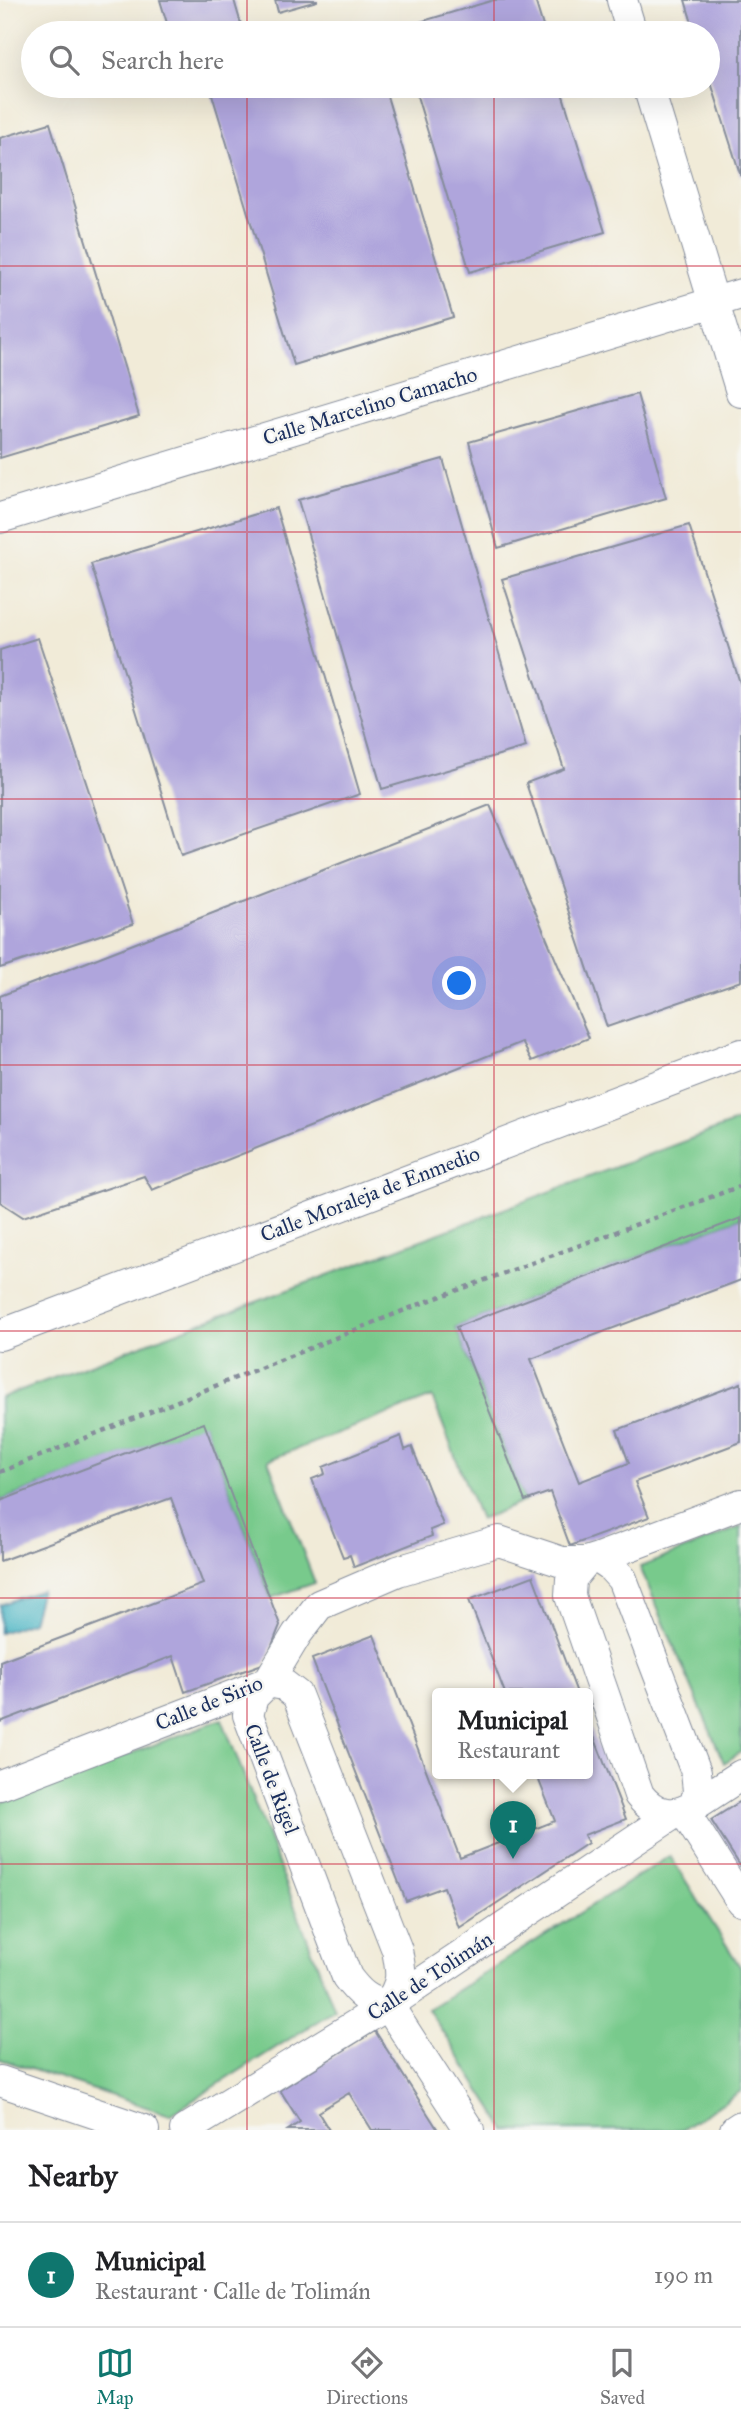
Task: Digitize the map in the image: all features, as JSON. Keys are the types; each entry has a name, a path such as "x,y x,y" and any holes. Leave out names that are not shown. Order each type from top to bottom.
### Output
{"street":[{"path":"622,0 628,21"},
{"path":"652,98 741,392"},
{"name":"Calle Marcelino Camacho","path":"0,518 741,294"},
{"name":"Calle Moraleja de Enmedio","path":"0,1335 741,1054"},
{"name":"Calle de Sirio","path":"0,1785 268,1682 297,1634 319,1605 398,1572 499,1541 562,1562 591,1560 741,1504"},
{"path":"591,1560 611,1567 622,1579 696,1772 698,1791 684,1810 648,1806 639,1795 570,1596 571,1579 591,1560"},
{"path":"268,1682 284,1685 297,1695 397,1950 402,1975 400,1986 388,2005 469,2130"},
{"name":"Calle de Rigel","path":"268,1682 253,1697 248,1715 347,1977 358,1992 373,2003 388,2005"},
{"name":"Calle de Tolimán","path":"185,2130 388,2005 741,1775"},
{"path":"684,1810 741,1900"},
{"path":"0,2081 144,2130"},
{"path":"735,2130 741,2126"}],"path":[{"path":"0,1472 420,1304 741,1186"}],"green space":[{"path":"741,1120 741,1218 456,1327 525,1501 480,1520 432,1397 268,1460 315,1583 271,1598 204,1424 0,1501 0,1398"},
{"path":"741,1527 741,1752 724,1763 640,1567"},
{"path":"222,1719 335,2010 170,2115 0,2059 0,1803"},
{"path":"670,1856 741,1968 741,2091 681,2130 506,2130 428,2009"}],"water":[{"path":"41,1590 32,1622 0,1633 0,1605"}],"building":[{"path":"160,0 234,0 240,21 166,21"},
{"path":"275,0 317,0 317,1 278,12"},
{"path":"494,0 535,0 541,21 423,21"},
{"path":"685,0 741,0 741,177 716,98 720,98 720,21 691,21"},
{"path":"213,98 388,98 453,317 294,365"},
{"path":"418,98 564,98 605,232 470,272"},
{"path":"50,123 139,416 0,458 0,138"},
{"path":"637,394 666,498 498,548 469,442"},
{"path":"443,459 526,747 382,789 298,500"},
{"path":"276,508 360,794 181,856 91,564"},
{"path":"689,525 741,686 741,981 607,1027 526,783 564,769 502,579"},
{"path":"38,638 133,924 0,968 0,650"},
{"path":"490,805 589,1038 532,1061 522,1042 152,1190 144,1176 23,1217 0,1202 0,996"},
{"path":"741,1218 741,1280 531,1359 579,1482 629,1463 617,1430 741,1383 741,1442 635,1482 649,1517 570,1546 550,1492 525,1501 456,1327"},
{"path":"204,1423 280,1625 265,1663 185,1692 173,1656 0,1722 0,1661 203,1584 171,1498 0,1561 0,1501"},
{"path":"401,1436 405,1450 412,1447 443,1525 430,1530 432,1536 354,1567 350,1555 343,1557 312,1479 325,1474 323,1467"},
{"path":"533,1576 575,1688 503,1688 469,1600"},
{"path":"374,1635 460,1858 555,1821 538,1779 593,1779 593,1734 626,1819 584,1835 588,1843 459,1928 444,1887 406,1901 312,1659"},
{"path":"741,1801 741,1867 711,1820"},
{"path":"375,2031 438,2130 372,2130 349,2093 318,2112 329,2130 288,2130 300,2122 280,2090"}],"place":[{"name":"Municipal","path":"513,1859"}]}
